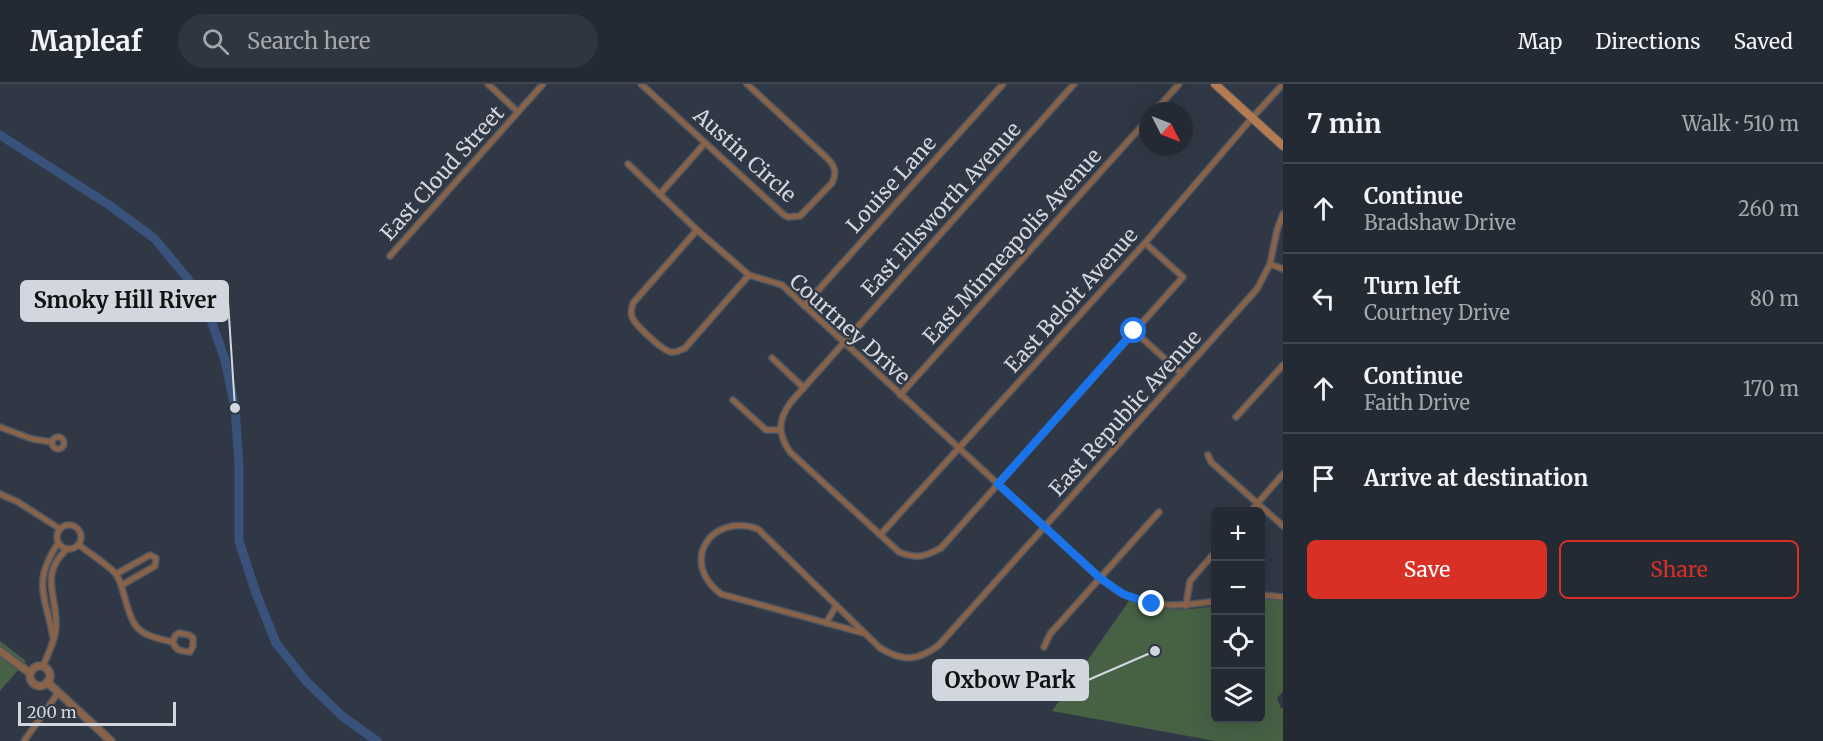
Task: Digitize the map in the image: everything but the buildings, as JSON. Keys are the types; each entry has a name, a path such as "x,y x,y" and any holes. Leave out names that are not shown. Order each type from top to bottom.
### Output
{"main road":[{"path":"1215,84 1283,146"}],"street":[{"path":"488,84 518,112"},
{"name":"East Cloud Street","path":"390,256 543,84"},
{"name":"Austin Circle","path":"641,84 788,217 800,216 806,213 832,183 835,172 832,163 747,84"},
{"name":"Louise Lane","path":"804,306 1003,84"},
{"name":"East Ellsworth Avenue","path":"780,430 784,411 1074,84"},
{"path":"1163,102 1179,84"},
{"name":"East Beloit Avenue","path":"880,535 1145,243 1283,84"},
{"name":"East Minneapolis Avenue","path":"900,395 1139,128"},
{"path":"660,194 705,143"},
{"name":"Courtney Drive","path":"628,164 697,230 749,275 782,285 1100,578 1123,594 1152,604 1186,606 1211,603"},
{"name":"East Republic Avenue","path":"863,633 893,656 908,658 925,656 939,645 1257,289 1270,264 1283,214"},
{"path":"697,230 633,303 632,318 663,348 673,352 685,348 749,275"},
{"path":"733,400 761,427 771,431 780,430 783,442 790,452 899,552 910,556 926,556 941,548 1183,277 1145,243"},
{"path":"1270,264 1283,269"},
{"path":"1134,331 1182,374"},
{"path":"772,358 804,388"},
{"path":"1236,417 1283,365"},
{"path":"0,427 32,439 52,442"},
{"path":"1208,455 1211,462 1283,525"},
{"path":"1254,507 1283,474"},
{"path":"0,494 18,502 60,528"},
{"path":"1044,646 1050,634 1159,512"},
{"path":"53,639 42,590 42,576 47,560 58,543 57,535 60,528 67,524 79,529 82,537 79,545 73,549 67,549 58,543"},
{"path":"732,524 746,524 758,529 863,633 722,594 711,586 704,576 701,562 703,550 709,538 720,529 732,524"},
{"path":"79,545 116,574 122,585 131,618 137,628 148,636 173,642"},
{"path":"43,666 56,626 50,584 52,569 67,549"},
{"path":"116,574 150,555 156,558 155,566 122,585"},
{"path":"1186,606 1190,581 1211,556"},
{"path":"1265,595 1283,597"},
{"path":"826,623 836,606"},
{"path":"0,651 30,673 31,680 36,685 44,685 50,675 43,666 35,667 30,673"},
{"path":"47,682 111,741"},
{"path":"24,741 58,693"}],"green space":[{"path":"1265,598 1283,601 1283,691 1277,698 1283,708 1283,741 1215,741 1052,711 1129,601 1172,609 1211,607 1211,723 1265,723"},
{"path":"0,641 26,661 0,691"}],"waterway":[{"path":"0,135 109,205 154,238 188,279 210,317 225,360 235,408 239,465 239,541 276,643 306,681 342,716 377,741"}],"place":[{"name":"Smoky Hill River","path":"235,408"},
{"name":"Oxbow Park","path":"1155,651"}],"route":[{"path":"1134,331 998,484 1100,578 1123,594 1152,604"}]}
